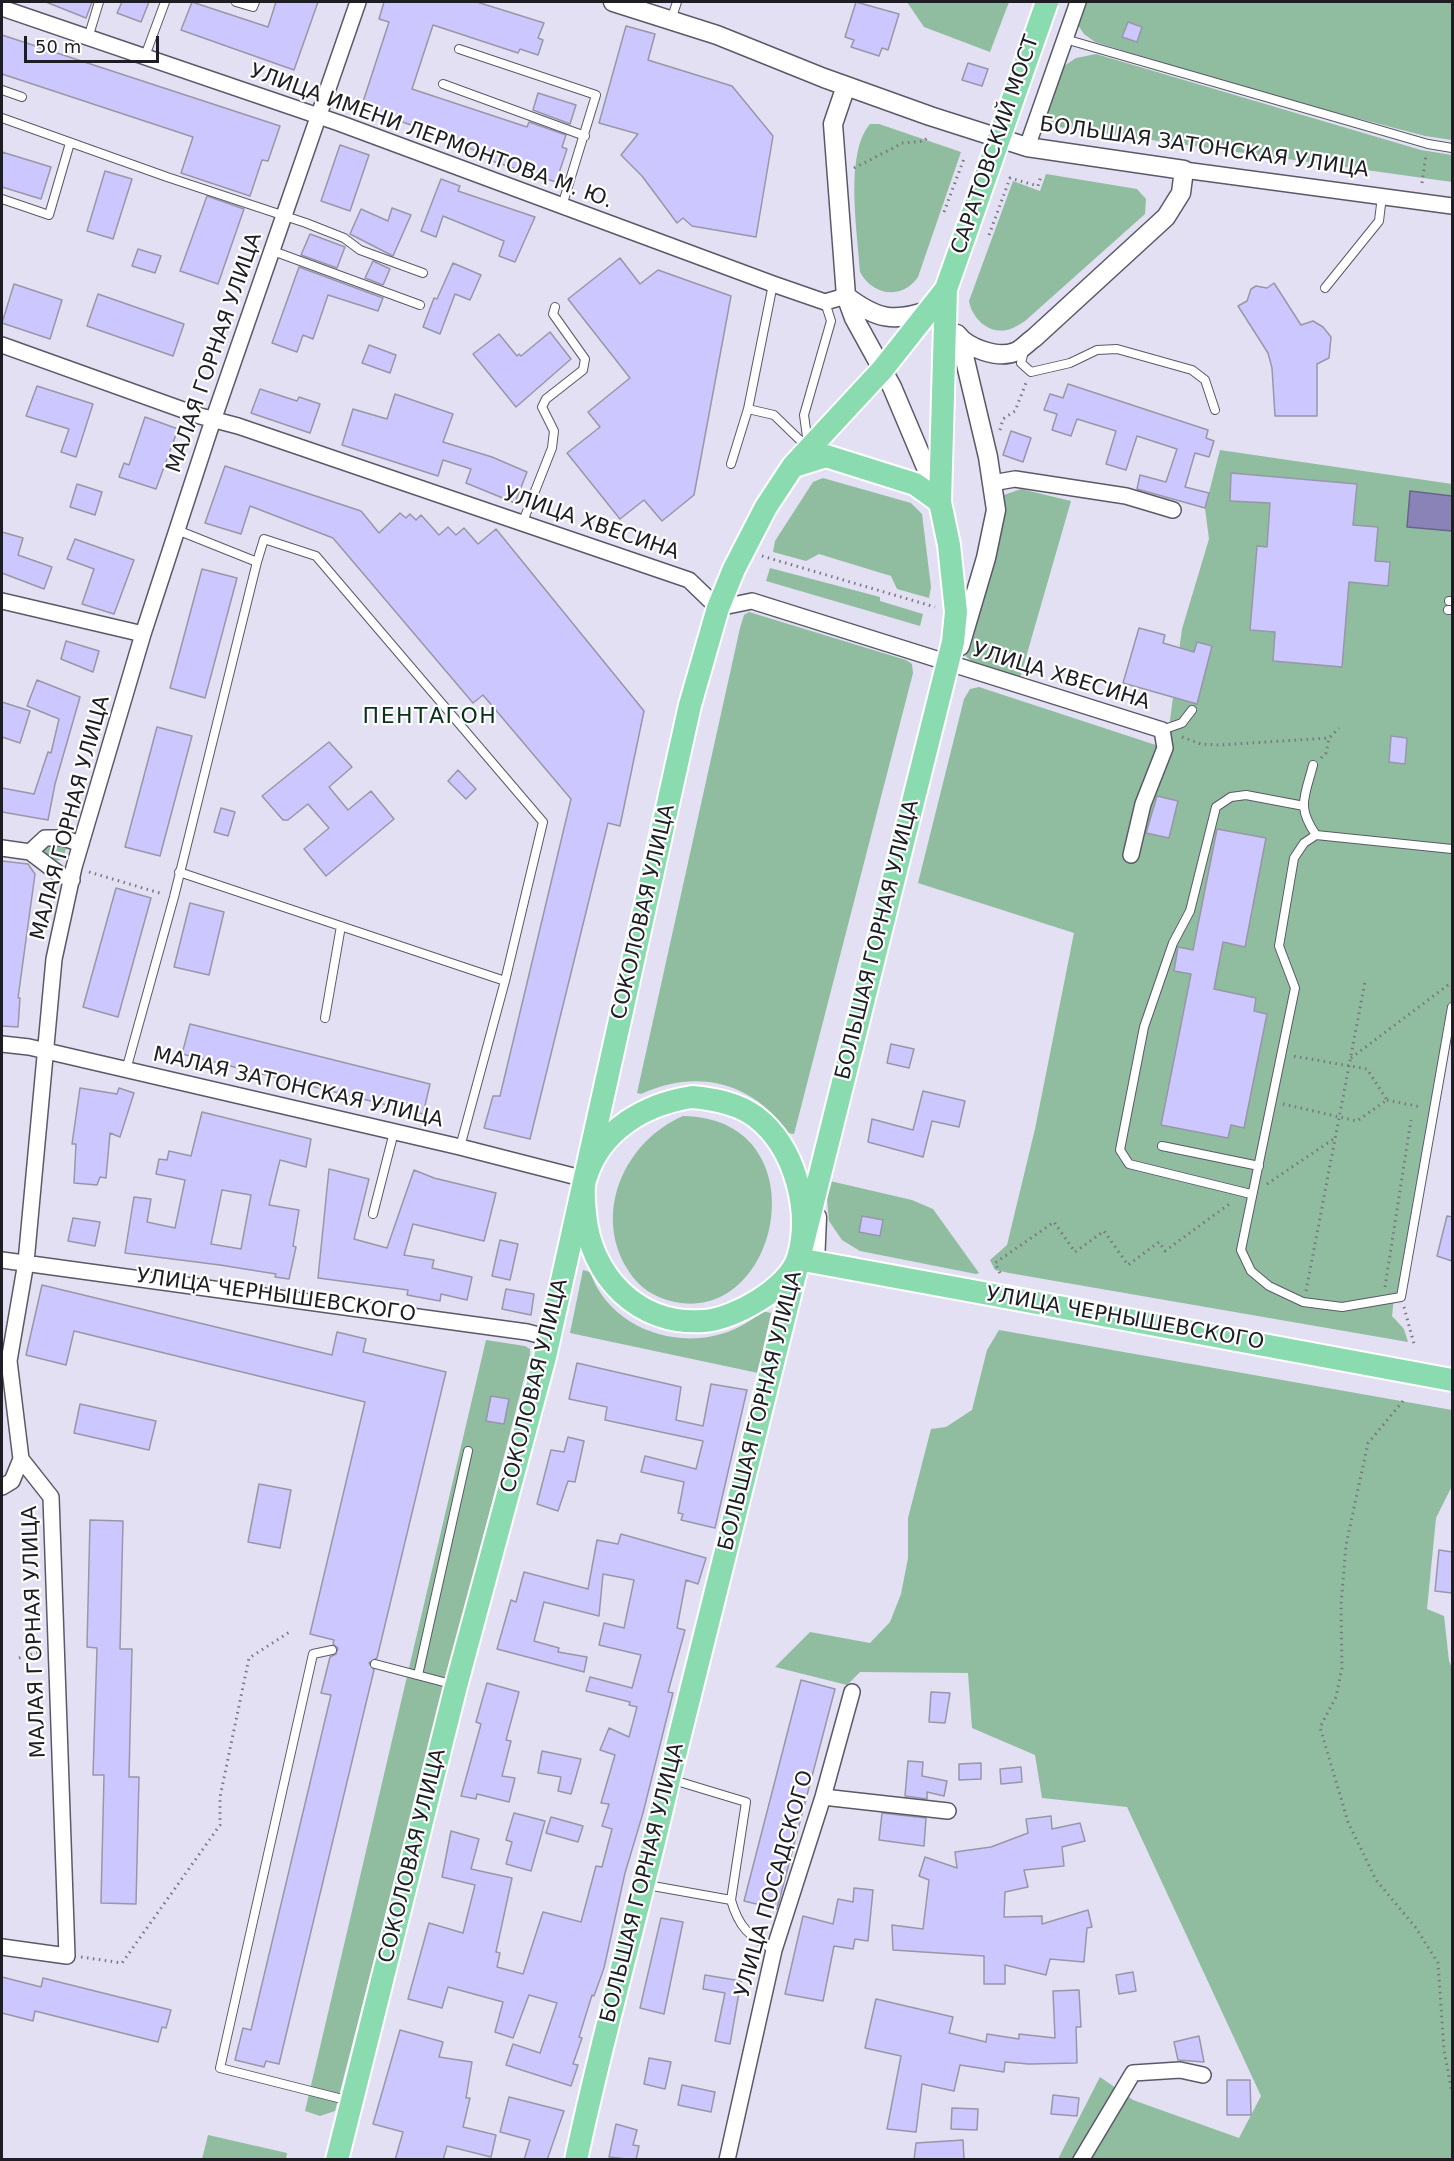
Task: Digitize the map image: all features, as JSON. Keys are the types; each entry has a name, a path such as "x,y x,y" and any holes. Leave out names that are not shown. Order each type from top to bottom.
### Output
{"main road":[{"name":"САРАТОВСКИЙ МОСТ","path":"809,448 938,314 1047,2"},
{"name":"БОЛЬШАЯ ГОРНАЯ УЛИЦА","path":"576,2160 594,2075 645,1884 669,1779 764,1404 806,1261 951,665 956,612 949,545 940,501 938,314"},
{"name":"СОКОЛОВАЯ УЛИЦА","path":"337,2160 456,1686 549,1338 690,705 718,608 751,534 793,466 809,448"},
{"path":"793,466 826,456 915,484 940,501"},
{"path":"692,1098 720,1100 756,1117 776,1138 788,1158 801,1196 806,1261 741,1312 704,1322 654,1316 623,1295 605,1276 586,1232 585,1179 599,1151 628,1119 665,1101 692,1098"},
{"name":"УЛИЦА ЧЕРНЫШЕВСКОГО","path":"806,1261 1452,1380"}],"street":[{"name":"МАЛАЯ ГОРНАЯ УЛИЦА","path":"67,1956 51,1497 21,1459 9,1361 26,1262 54,959 81,844 143,634 283,216 358,2"},
{"name":"БОЛЬШАЯ ЗАТОНСКАЯ УЛИЦА","path":"613,2 717,35 846,86 1027,147 1184,171 1452,206"},
{"path":"1027,147 1078,2"},
{"name":"УЛИЦА ИМЕНИ ЛЕРМОНТОВА М. Ю.","path":"2,8 318,117 825,302"},
{"path":"846,86 833,124 846,296 854,318 882,370 940,501"},
{"path":"846,296 866,311 884,317 938,314 960,339 979,349 994,353 1014,353 1034,338 1166,217 1181,193 1184,171"},
{"path":"825,302 846,296"},
{"path":"951,665 986,558 996,510 960,339"},
{"name":"УЛИЦА ХВЕСИНА","path":"2,345 214,420 688,580 718,608 753,601 951,665 1162,729"},
{"path":"992,483 1015,479 1126,496 1173,510"},
{"path":"2,601 143,634"},
{"path":"1131,855 1143,804 1165,748 1162,729"},
{"path":"30,852 45,838 63,838 81,844"},
{"path":"2,848 30,852 59,874 73,874"},
{"name":"МАЛАЯ ЗАТОНСКАЯ УЛИЦА","path":"2,1044 126,1070 460,1147 585,1179"},
{"name":"УЛИЦА ЧЕРНЫШЕВСКОГО","path":"2,1260 527,1332 549,1338"},
{"path":"2,1487 12,1481 21,1459"},
{"name":"УЛИЦА ПОСАДСКОГО","path":"727,2160 774,1950 823,1797 852,1692"},
{"path":"823,1797 948,1811"},
{"path":"2,1947 67,1956"},
{"path":"1081,2160 1133,2073 1180,2070 1203,2075"}],"lane":[{"path":"88,38 99,2"},
{"path":"145,56 165,2"},
{"path":"236,2 253,7 255,2"},
{"path":"671,20 677,2"},
{"path":"1065,39 1428,144 1452,148"},
{"path":"459,49 596,95 562,206"},
{"path":"443,84 585,136"},
{"path":"2,90 22,97"},
{"path":"2,118 344,238 360,250 423,273"},
{"path":"2,199 49,215 70,143"},
{"path":"1325,288 1379,221 1382,196"},
{"path":"273,251 420,305"},
{"path":"731,464 748,410 773,284"},
{"path":"809,448 804,414 831,321 825,302"},
{"path":"522,524 552,448 554,431 542,406 546,399 583,370 585,365 585,359 553,314 555,307"},
{"path":"1034,338 1024,351 1021,363 1031,372 1070,363 1097,350 1117,349 1192,370 1205,380 1215,411"},
{"path":"748,410 774,415 809,448"},
{"path":"177,530 257,562"},
{"path":"126,1070 174,897 264,538 316,556 543,822 505,981 460,1147"},
{"path":"1162,729 1182,723 1192,710"},
{"path":"1313,765 1304,806 1304,817 1316,835"},
{"path":"1251,1194 1129,1164 1120,1150 1144,1027 1173,943 1190,911 1216,807 1231,797 1246,795 1304,806"},
{"path":"1452,849 1316,835 1304,843 1294,858 1279,946 1295,988 1241,1250 1251,1271 1269,1286 1304,1302 1342,1308 1401,1297 1452,1007"},
{"path":"179,872 505,981"},
{"path":"325,1018 341,926"},
{"path":"373,1214 394,1132"},
{"path":"1162,1146 1259,1166"},
{"path":"418,1675 468,1451"},
{"path":"332,1650 313,1654 220,2068 351,2102"},
{"path":"375,1664 456,1686"},
{"path":"669,1779 746,1802 731,1900 737,1922 754,1939 774,1950"},
{"path":"645,1884 731,1900"}],"path":[{"path":"850,170 903,143 924,141 929,136"},
{"path":"944,212 965,156"},
{"path":"1422,183 1426,164"},
{"path":"989,234 1010,178 1038,186 1041,176"},
{"path":"999,436 1003,419 1015,411 1031,372"},
{"path":"762,556 935,607"},
{"path":"1313,765 1326,753 1329,738 1339,728"},
{"path":"1201,744 1219,745 1329,738"},
{"path":"73,874 174,897"},
{"path":"1304,1302 1365,982"},
{"path":"1350,1059 1452,982"},
{"path":"1282,1054 1367,1069 1387,1100 1435,1110"},
{"path":"1272,1102 1357,1121 1387,1100"},
{"path":"1385,1289 1411,1120"},
{"path":"1000,1273 995,1263 1054,1222 1075,1252 1104,1231 1128,1265 1159,1242 1165,1251 1225,1207 1251,1194 1335,1138"},
{"path":"1401,1297 1414,1344"},
{"path":"1403,1401 1368,1443 1346,1545 1341,1605 1342,1668 1336,1696 1320,1726 1348,1822 1376,1880 1416,1928 1438,1963 1444,2050 1452,2093"},
{"path":"67,1956 122,1963 220,1825 220,1797 249,1658 291,1631"},
{"path":"19,1658 57,1648"}],"green space":[{"path":"907,2 1009,2 990,52 924,27"},
{"path":"1086,2 1452,2 1452,140 1425,136 1265,94 1095,42 1084,34 1078,25"},
{"path":"1096,54 1421,150 1452,155 1452,182 1044,125 1064,66 1076,58"},
{"path":"870,124 879,124 961,152 918,277 904,289 896,292 880,290 872,286 860,272 855,216 855,174 862,137"},
{"path":"1046,174 1137,189 1146,199 1145,214 1025,321 1009,329 993,330 977,319 969,301 1013,181 1040,191"},
{"path":"1220,450 1452,484 1452,1007 1401,1297 1394,1298 1392,1316 1404,1329 1408,1342 1009,1273 995,1270 990,1260 1007,1245 1035,1129 1074,933 918,883 964,699 970,689 979,687 1171,750 1170,720 1182,629 1209,539 1205,508"},
{"path":"823,478 911,503 922,514 931,587 929,598 897,589 891,576 819,554 806,561 773,552 775,541 813,482"},
{"path":"1021,489 1071,501 1020,678 979,666 972,662 962,650 971,620 983,602 1004,513 1004,495"},
{"path":"770,568 880,597 880,601 923,614 920,626 766,581"},
{"path":"749,612 906,660 912,664 913,673 794,1134 788,1133 758,1102 741,1091 722,1085 703,1081 683,1082 662,1086 641,1094 637,1093 740,628 744,615"},
{"path":"51,841 66,847 64,859 55,861 46,858 44,850 46,844"},
{"path":"683,1116 727,1125 755,1149 770,1182 771,1218 761,1253 741,1282 712,1300 675,1302 654,1295 642,1287 628,1270 618,1248 613,1225 614,1203 620,1181 631,1161 645,1143 663,1127"},
{"path":"830,1181 912,1200 933,1209 979,1273 860,1251 842,1240 829,1221 827,1199"},
{"path":"583,1270 590,1272 602,1295 620,1314 641,1328 666,1336 691,1338 717,1335 741,1326 762,1311 771,1313 758,1373 570,1333"},
{"path":"999,1330 1452,1410 1452,1486 1436,1518 1427,1609 1444,1616 1449,1661 1452,1668 1452,2159 1058,2159 1100,2077 1133,2100 1239,2138 1261,2096 1127,1807 1042,1798 1035,1755 972,1728 968,1673 860,1672 847,1685 775,1667 810,1632 870,1643 890,1622 901,1594 908,1558 908,1518 931,1429 946,1427 972,1410 987,1350"},
{"path":"486,1340 525,1346 530,1349 530,1355 335,2111 320,2116 305,2111"},
{"path":"208,2135 287,2153 286,2159 202,2159"}],"shaded area":[{"path":"1410,491 1452,496 1452,531 1407,527"}],"building":[{"path":"46,2 92,2 86,18"},
{"path":"122,2 149,2 141,22 117,13"},
{"path":"192,2 268,27 276,2 318,2 294,70 181,30"},
{"path":"384,2 477,2 544,23 538,38 543,40 538,55 520,49 518,53 433,25 412,89 527,127 529,122 566,135 562,147 567,149 556,182 492,161 493,156 428,135 429,131 361,108 389,22 379,19"},
{"path":"856,2 899,14 888,50 882,48 879,56 851,47 854,40 845,37"},
{"path":"1128,22 1142,27 1137,42 1122,37"},
{"path":"626,26 655,34 648,60 732,86 773,136 756,237 692,226 683,218 677,223 642,176 621,155 638,134 599,123"},
{"path":"2,35 280,126 268,161 262,160 250,196 181,173 193,137 2,74"},
{"path":"968,63 988,69 982,86 962,80"},
{"path":"538,93 576,105 570,124 533,110"},
{"path":"340,145 369,155 350,211 321,201"},
{"path":"2,152 51,167 41,199 2,187"},
{"path":"105,171 132,179 113,239 87,231"},
{"path":"441,179 460,186 458,191 535,217 515,262 499,256 504,241 443,216 436,237 421,231"},
{"path":"207,196 244,209 218,284 180,271"},
{"path":"392,208 411,215 393,256 350,234 361,209 388,221"},
{"path":"310,234 345,247 337,268 301,255"},
{"path":"138,249 161,256 155,273 132,266"},
{"path":"620,258 640,284 658,270 731,296 694,495 662,521 644,500 620,519 567,453 600,427 588,412 630,378 568,299"},
{"path":"373,261 390,269 383,285 365,278"},
{"path":"453,263 481,275 470,300 455,294 440,334 423,327 434,298 437,299"},
{"path":"299,267 383,298 378,311 328,295 313,339 303,335 297,352 272,343"},
{"path":"1274,283 1301,325 1313,321 1323,327 1331,337 1329,358 1317,364 1317,416 1275,416 1272,368 1268,353 1238,306 1247,301 1251,289 1256,286 1267,288"},
{"path":"14,284 62,300 50,339 2,323"},
{"path":"98,294 184,324 173,356 87,326"},
{"path":"550,332 571,359 516,407 473,354 499,334 517,356 519,354 521,356"},
{"path":"369,345 396,355 390,373 362,363"},
{"path":"1068,384 1208,430 1206,438 1214,441 1209,457 1195,453 1185,487 1209,493 1205,508 1137,489 1140,475 1166,482 1177,449 1137,436 1126,470 1106,464 1116,431 1077,419 1071,436 1052,430 1057,414 1044,410 1050,394 1063,398"},
{"path":"37,386 93,404 76,457 61,452 69,429 26,416"},
{"path":"260,389 297,401 299,397 320,404 310,433 251,413"},
{"path":"395,394 453,414 443,442 492,457 527,472 515,503 466,483 471,469 443,460 438,476 342,445 353,409 387,419"},
{"path":"145,417 178,429 156,489 119,477 124,463 129,465"},
{"path":"1011,431 1031,438 1023,462 1003,455"},
{"path":"225,466 361,511 379,533 400,513 406,518 410,514 416,520 421,515 439,535 448,527 456,535 464,528 478,544 496,529 644,711 620,826 608,823 530,1139 484,1128 493,1096 500,1096 571,799 483,695 473,703 333,538 250,506 241,534 205,523"},
{"path":"1231,473 1357,484 1353,525 1378,527 1375,561 1390,562 1388,586 1349,582 1342,667 1273,661 1275,632 1250,630 1257,546 1267,547 1270,503 1230,501"},
{"path":"77,484 102,492 95,515 70,507"},
{"path":"2,532 23,538 18,555 52,567 44,589 2,573"},
{"path":"75,539 134,560 114,614 82,604 94,569 67,559"},
{"path":"202,569 237,578 205,698 170,688"},
{"path":"1139,628 1165,635 1163,643 1194,652 1197,642 1212,646 1197,704 1123,683"},
{"path":"66,641 99,651 93,672 61,659"},
{"path":"37,680 80,697 55,784 48,820 2,812 2,788 34,794 48,752 51,753 59,719 27,706"},
{"path":"2,702 30,711 20,743 2,737"},
{"path":"157,727 192,736 160,856 125,847"},
{"path":"1391,736 1407,738 1405,764 1389,762"},
{"path":"329,742 352,767 329,787 348,810 371,791 394,819 326,876 304,849 329,828 308,804 288,820 283,820 262,796"},
{"path":"458,770 476,789 466,799 448,781"},
{"path":"1157,796 1178,801 1169,838 1146,833"},
{"path":"221,808 235,812 228,836 214,832"},
{"path":"1217,829 1266,838 1245,947 1223,942 1214,989 1256,998 1254,1011 1267,1014 1244,1128 1231,1125 1228,1138 1161,1125 1191,974 1174,971 1178,947 1193,950"},
{"path":"2,861 28,864 35,874 18,998 20,998 18,1027 2,1026"},
{"path":"116,888 151,898 118,1017 83,1007"},
{"path":"190,903 224,912 209,975 174,967"},
{"path":"190,1024 430,1084 423,1114 182,1054"},
{"path":"891,1044 914,1049 909,1068 887,1063"},
{"path":"80,1088 117,1094 119,1088 134,1093 120,1137 110,1133 106,1178 100,1177 97,1185 74,1183 76,1144 72,1144"},
{"path":"923,1091 965,1101 959,1127 932,1121 923,1157 868,1142 872,1119 913,1130"},
{"path":"202,1112 311,1139 306,1167 280,1160 269,1205 299,1210 293,1246 296,1247 289,1279 275,1277 276,1274 220,1265 125,1253 134,1197 151,1199 147,1222 175,1228 185,1180 156,1174 159,1159 167,1160 169,1151 191,1156","holes":["222,1190 251,1195 241,1249 211,1244"]},
{"path":"329,1169 369,1179 354,1239 387,1248 414,1170 434,1178 496,1193 484,1241 413,1224 404,1255 434,1260 432,1268 472,1277 467,1300 441,1294 440,1301 407,1295 408,1290 318,1278"},
{"path":"862,1216 883,1220 880,1236 859,1232"},
{"path":"1447,1216 1452,1217 1452,1261 1437,1256"},
{"path":"73,1218 100,1222 95,1246 68,1241"},
{"path":"500,1240 518,1244 510,1280 492,1276"},
{"path":"42,1285 332,1355 337,1332 366,1339 363,1352 446,1372 377,1658 369,1663 374,1670 279,2064 266,2061 264,2067 235,2060 243,2028 251,2030 331,1695 321,1693 330,1657 336,1654 338,1648 333,1644 334,1640 310,1634 365,1402 74,1331 66,1365 26,1355"},
{"path":"506,1289 534,1294 531,1315 502,1309"},
{"path":"577,1363 681,1387 676,1420 703,1426 711,1384 747,1390 715,1528 681,1520 683,1514 678,1513 684,1482 641,1472 645,1456 696,1469 703,1441 605,1420 607,1407 569,1399"},
{"path":"491,1396 509,1399 504,1424 486,1421"},
{"path":"80,1404 156,1421 149,1450 74,1433"},
{"path":"568,1437 584,1441 575,1482 568,1481 558,1511 537,1504 551,1450 564,1452"},
{"path":"259,1484 291,1490 280,1548 248,1542"},
{"path":"90,1520 123,1521 120,1649 132,1649 129,1777 139,1777 136,1904 101,1903 104,1775 93,1775 97,1648 87,1647"},
{"path":"621,1534 706,1558 698,1584 686,1580 677,1628 685,1630 668,1692 673,1693 643,1813 625,1873 604,1968 594,1996 592,1995 579,2037 582,2038 573,2064 578,2065 571,2086 506,2065 513,2044 540,2053 557,2003 529,1995 513,2038 495,2032 503,2002 448,1987 442,2008 408,1999 429,1923 463,1933 475,1885 442,1877 451,1831 479,1839 471,1869 512,1878 496,1952 500,1953 497,1967 523,1974 543,1912 581,1922 596,1866 602,1867 612,1829 602,1826 609,1804 601,1803 615,1755 600,1750 609,1728 629,1737 637,1707 629,1705 630,1702 586,1691 590,1677 632,1688 641,1655 599,1645 604,1623 624,1628 634,1580 603,1574 599,1616 544,1602 534,1641 559,1648 558,1652 587,1657 584,1672 497,1649 511,1600 516,1602 524,1572 588,1589 597,1540 618,1544"},
{"path":"1439,1550 1452,1552 1452,1593 1435,1591"},
{"path":"801,1680 835,1689 777,1909 744,1901"},
{"path":"487,1683 519,1692 506,1740 511,1741 502,1776 515,1778 509,1802 477,1794 476,1799 461,1796 481,1724 476,1722"},
{"path":"931,1692 950,1693 945,1723 929,1722"},
{"path":"542,1751 581,1759 571,1794 558,1791 561,1777 538,1773"},
{"path":"908,1761 923,1762 922,1776 947,1781 944,1796 927,1792 927,1799 905,1796"},
{"path":"981,1763 981,1779 959,1780 959,1764"},
{"path":"1021,1767 1022,1782 1001,1784 1000,1769"},
{"path":"514,1813 545,1821 531,1871 506,1864 512,1842 506,1840"},
{"path":"882,1813 926,1818 924,1846 879,1840"},
{"path":"1051,1816 1052,1829 1080,1823 1085,1841 1062,1847 1064,1866 1024,1870 1028,1887 1005,1892 1004,1917 1042,1916 1042,1924 1088,1910 1092,1927 1087,1928 1084,1962 1050,1959 1046,1975 1005,1965 1005,1984 984,1984 984,1956 893,1950 892,1925 923,1929 929,1880 919,1876 925,1857 957,1868 955,1852 991,1847 1028,1833 1026,1819"},
{"path":"551,1817 583,1826 578,1842 546,1833"},
{"path":"854,1888 873,1890 868,1941 855,1939 853,1949 834,1946 823,2001 785,1994 803,1916 833,1924 838,1899 853,1902"},
{"path":"661,1918 683,1922 664,2014 640,2008"},
{"path":"1133,1972 1136,1991 1119,1994 1116,1975"},
{"path":"705,1975 741,1981 730,2044 715,2041 725,1993 703,1989"},
{"path":"2,1977 41,1987 43,1978 171,2010 166,2028 162,2027 158,2042 35,2011 33,2021 2,2013"},
{"path":"1079,1990 1081,2027 1076,2027 1077,2063 1005,2062 1004,2072 960,2065 954,2091 922,2084 916,2132 887,2129 901,2056 865,2048 876,1999 953,2017 949,2033 986,2042 987,2034 1019,2039 1019,2034 1055,2038 1053,1991"},
{"path":"400,2030 443,2042 439,2057 472,2062 466,2098 470,2098 463,2127 496,2135 491,2157 447,2146 443,2160 395,2160 403,2132 373,2124"},
{"path":"1199,2036 1204,2062 1178,2060 1174,2042"},
{"path":"649,2058 671,2062 665,2089 644,2084"},
{"path":"1227,2080 1250,2080 1251,2115 1227,2115"},
{"path":"682,2085 715,2092 711,2112 678,2105"},
{"path":"1053,2095 1079,2098 1077,2116 1051,2114"},
{"path":"509,2097 564,2111 547,2160 524,2160 530,2140 500,2132"},
{"path":"952,2108 978,2109 977,2130 951,2129"},
{"path":"616,2124 637,2130 633,2145 639,2146 636,2160 609,2157"},
{"path":"963,2140 964,2160 914,2160 916,2143"}],"district":[{"name":"ПЕНТАГОН","path":"430,717"}]}
